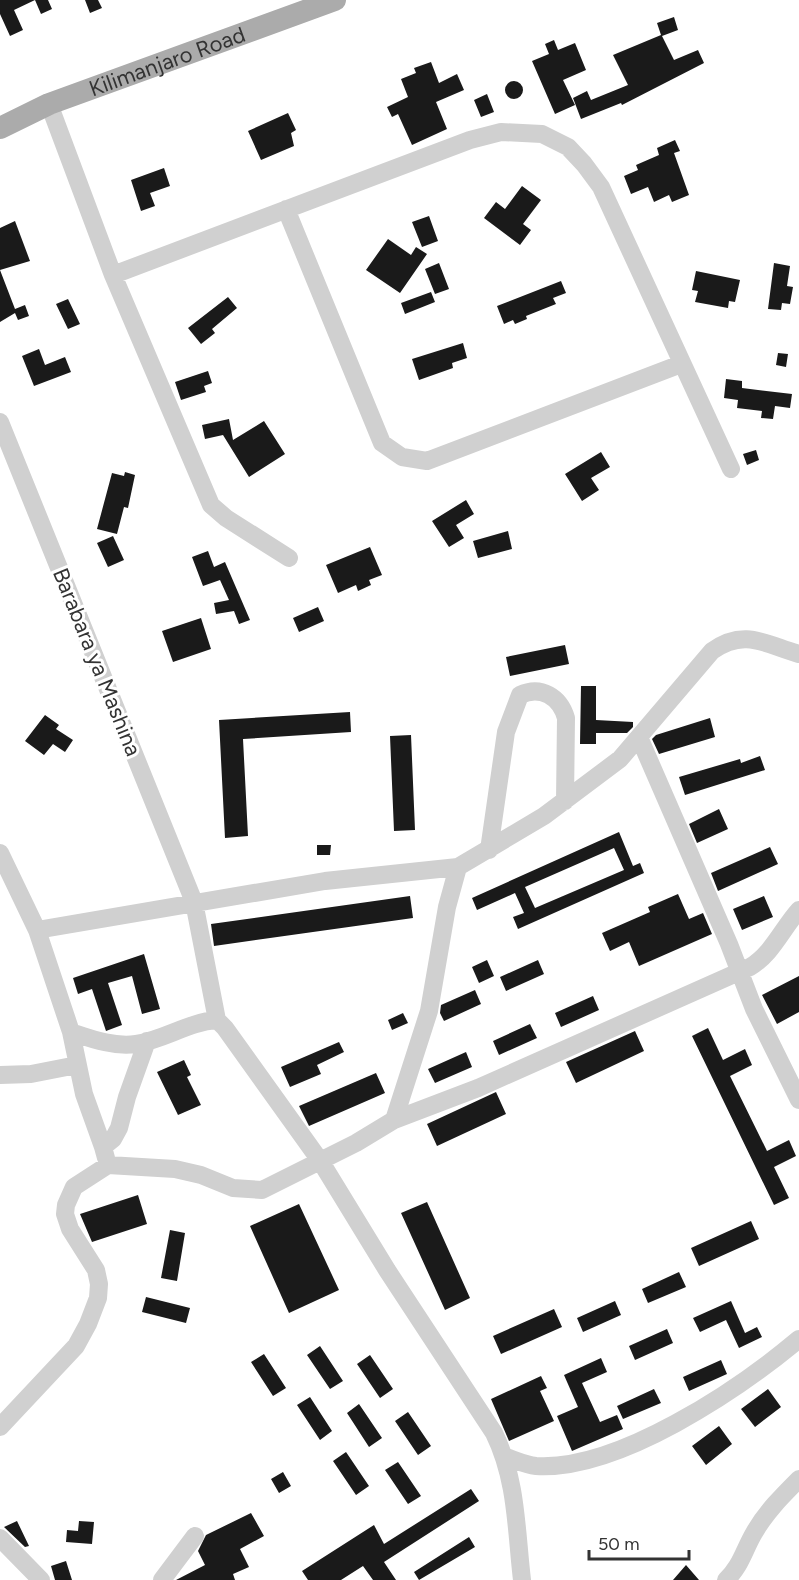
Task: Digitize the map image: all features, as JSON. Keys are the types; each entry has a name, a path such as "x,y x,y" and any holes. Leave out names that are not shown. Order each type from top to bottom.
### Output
{"main road":[{"name":"Kilimanjaro Road","path":"0,128 49,104 335,0"}],"street":[{"path":"49,104 113,275 211,505 226,518 289,558"},
{"path":"113,275 470,140 501,132 542,134 568,147 601,187 731,468"},
{"path":"286,208 382,443 402,458 427,461 681,364"},
{"name":"Barabara ya Mashina","path":"0,422 194,902 217,1020"},
{"path":"37,930 325,881 458,867 489,850 565,801 620,759 712,651 726,641 742,637 799,654"},
{"path":"489,850 506,732 520,695 530,690 542,691 563,706 566,718 565,801"},
{"path":"639,738 741,971 754,1009 799,1100"},
{"path":"0,853 37,930 71,1032 77,1065 108,1166"},
{"path":"394,1120 429,1011 447,907 458,867"},
{"path":"0,1427 76,1346 98,1298 99,1284 96,1270 70,1229 65,1214 66,1205 74,1187 108,1166 175,1169 250,1191 262,1190 321,1162 394,1120 478,1088 741,971 761,960 799,910"},
{"path":"71,1032 101,1042 124,1045 147,1041 198,1021 217,1020 231,1036 321,1162 387,1270 494,1433 506,1457 517,1515 522,1580"},
{"path":"103,1147 113,1138 119,1128 127,1097 147,1041"},
{"path":"0,1075 31,1074 77,1065"},
{"path":"506,1457 535,1466 579,1463 603,1456 693,1414 799,1339"},
{"path":"726,1580 737,1570 754,1534 772,1506 799,1479"},
{"path":"162,1580 195,1536"},
{"path":"0,1538 41,1580"}],"building":[{"path":"0,0 35,0 14,10 23,30 10,36 0,14"},
{"path":"35,0 48,0 52,9 41,14"},
{"path":"85,0 98,0 102,8 90,13"},
{"path":"674,17 678,30 662,36 674,60 698,50 704,63 622,105 621,103 581,119 573,98 587,91 591,100 628,85 613,55 661,35 657,23"},
{"path":"554,40 558,50 575,43 586,70 563,80 575,105 555,114 532,61 549,54 545,44"},
{"path":"431,62 439,83 457,74 464,90 436,102 447,129 412,145 398,114 392,117 387,107 408,97 401,79 416,73 414,68"},
{"path":"514,81 520,84 523,90 520,96 514,99 508,96 505,90 508,84"},
{"path":"487,94 494,112 481,117 474,100"},
{"path":"288,113 296,130 291,133 294,146 261,160 248,131"},
{"path":"675,140 680,151 674,153 689,195 672,202 669,195 654,202 648,187 631,194 624,176 638,170 636,165 659,155 657,148"},
{"path":"164,168 170,186 150,193 155,206 141,211 131,180"},
{"path":"522,186 541,200 523,224 531,230 520,245 484,218 496,202 505,209"},
{"path":"429,216 438,241 422,247 412,222"},
{"path":"15,221 30,261 0,270 0,228"},
{"path":"388,239 411,255 416,247 427,254 400,293 366,270"},
{"path":"439,263 449,289 435,294 425,269"},
{"path":"774,263 790,266 787,286 793,287 790,304 782,303 781,310 768,309"},
{"path":"0,270 15,309 25,305 29,316 18,320 15,313 0,322"},
{"path":"696,271 740,280 735,302 729,301 728,308 695,302 698,291 692,290"},
{"path":"561,281 566,293 553,298 556,304 526,316 527,319 515,324 513,320 504,324 497,306"},
{"path":"431,292 435,302 405,314 401,303"},
{"path":"228,297 237,308 212,329 215,333 201,344 188,328"},
{"path":"68,299 80,324 68,329 56,304"},
{"path":"463,343 467,358 452,363 453,368 419,380 412,359"},
{"path":"39,349 45,365 65,357 71,372 34,386 22,356"},
{"path":"778,353 788,354 786,367 776,365"},
{"path":"208,371 212,383 204,386 206,392 181,400 175,382"},
{"path":"726,379 742,381 742,388 792,394 790,408 775,406 773,419 761,418 762,411 737,408 738,400 724,398"},
{"path":"229,419 233,440 264,421 285,454 249,477 223,435 205,439 202,425"},
{"path":"756,450 759,460 747,465 743,454"},
{"path":"601,452 610,467 591,478 599,490 582,501 565,474"},
{"path":"125,472 135,475 128,508 124,507 117,534 97,529 112,473 124,476"},
{"path":"466,500 474,514 456,525 464,538 449,547 432,521"},
{"path":"508,531 512,549 478,558 473,541"},
{"path":"113,536 124,560 108,567 97,543"},
{"path":"370,547 382,575 369,580 371,585 358,591 356,585 338,593 326,565"},
{"path":"208,551 214,567 225,562 250,620 239,624 234,611 216,614 214,603 229,600 220,580 203,586 192,557"},
{"path":"318,607 324,621 299,632 293,618"},
{"path":"201,618 211,649 173,662 162,631"},
{"path":"565,645 569,664 510,676 506,657"},
{"path":"581,686 596,686 596,720 633,722 633,727 627,733 596,733 596,744 580,744"},
{"path":"350,712 351,732 243,739 248,836 225,838 219,720"},
{"path":"45,715 59,725 56,729 73,740 65,752 53,744 44,755 25,741"},
{"path":"710,718 715,737 659,754 652,739 656,735"},
{"path":"411,735 415,830 394,831 390,736"},
{"path":"760,756 765,770 685,795 679,777 740,759 741,763"},
{"path":"719,809 728,829 697,843 689,824"},
{"path":"619,832 633,866 640,863 644,873 518,929 513,917 524,913 515,893 477,910 472,898","holes":["614,848 624,870 535,908 525,887"]},
{"path":"317,845 331,845 330,855 317,855"},
{"path":"770,847 778,864 718,891 711,873"},
{"path":"678,894 689,919 703,913 712,934 639,966 629,942 610,951 602,933 650,912 648,907"},
{"path":"410,896 413,918 214,946 211,924"},
{"path":"764,896 773,917 742,930 733,909"},
{"path":"144,954 160,1009 142,1014 132,976 108,983 122,1025 106,1031 92,989 78,994 73,978"},
{"path":"487,960 494,976 479,983 472,967"},
{"path":"538,960 544,974 506,991 500,977"},
{"path":"799,976 799,1012 777,1024 762,995"},
{"path":"475,990 481,1004 444,1021 440,1013 441,1005"},
{"path":"593,996 599,1010 561,1027 555,1013"},
{"path":"403,1013 408,1023 392,1030 388,1020"},
{"path":"530,1024 537,1038 499,1055 493,1041"},
{"path":"708,1028 723,1060 745,1049 752,1065 730,1076 767,1151 789,1140 796,1156 774,1167 789,1198 774,1205 692,1036"},
{"path":"635,1031 644,1051 576,1083 566,1062"},
{"path":"339,1042 344,1052 317,1065 321,1074 290,1087 281,1067"},
{"path":"466,1052 472,1067 435,1083 428,1069"},
{"path":"184,1060 191,1075 187,1077 201,1105 178,1115 157,1072"},
{"path":"376,1073 385,1093 309,1126 299,1106"},
{"path":"496,1092 506,1114 437,1146 427,1124"},
{"path":"138,1195 147,1224 92,1242 80,1214"},
{"path":"427,1202 470,1298 445,1310 401,1213"},
{"path":"299,1204 339,1290 289,1313 250,1226"},
{"path":"751,1221 759,1239 699,1266 691,1248"},
{"path":"170,1230 185,1233 177,1281 161,1278"},
{"path":"679,1272 686,1287 648,1303 642,1289"},
{"path":"146,1297 190,1308 186,1323 142,1312"},
{"path":"615,1301 621,1315 583,1332 577,1318"},
{"path":"731,1301 745,1333 757,1327 762,1337 739,1348 726,1320 700,1332 693,1318"},
{"path":"554,1309 562,1327 501,1354 493,1336"},
{"path":"667,1329 673,1343 635,1360 629,1346"},
{"path":"320,1346 343,1381 330,1389 307,1355"},
{"path":"264,1354 286,1388 273,1396 251,1362"},
{"path":"370,1355 393,1389 380,1398 357,1364"},
{"path":"601,1358 607,1372 582,1383 600,1422 617,1415 623,1429 572,1451 557,1416 578,1407 564,1375"},
{"path":"721,1360 727,1374 689,1391 683,1377"},
{"path":"541,1376 547,1388 540,1391 554,1421 509,1441 491,1399"},
{"path":"654,1389 661,1403 623,1419 617,1406"},
{"path":"768,1389 781,1407 755,1427 741,1409"},
{"path":"310,1397 332,1431 320,1440 297,1405"},
{"path":"359,1404 382,1438 369,1447 347,1413"},
{"path":"408,1412 431,1446 418,1455 395,1421"},
{"path":"719,1426 732,1444 706,1465 692,1446"},
{"path":"346,1452 369,1486 356,1495 333,1461"},
{"path":"398,1462 421,1496 408,1504 385,1470"},
{"path":"283,1472 291,1486 279,1493 271,1479"},
{"path":"471,1489 479,1501 384,1562 396,1580 373,1580 363,1566 341,1580 308,1580 302,1571 374,1525 384,1544"},
{"path":"251,1513 264,1536 240,1549 249,1567 233,1574 235,1580 176,1580 205,1565 198,1551 206,1535"},
{"path":"17,1521 29,1546 25,1547 4,1527"},
{"path":"79,1521 94,1522 92,1544 66,1542 67,1530 78,1531"},
{"path":"469,1537 475,1547 419,1580 414,1572"},
{"path":"66,1561 72,1580 55,1580 51,1566"},
{"path":"686,1565 699,1580 673,1580"}]}
